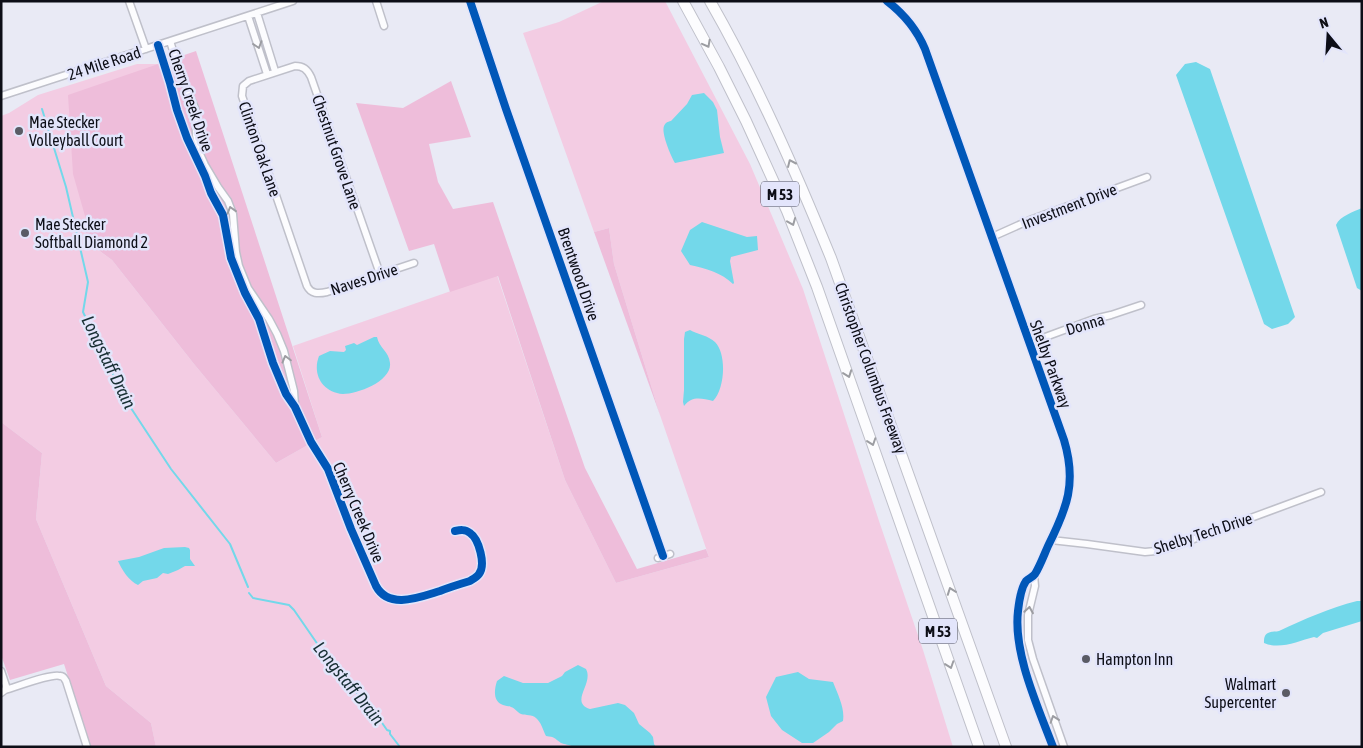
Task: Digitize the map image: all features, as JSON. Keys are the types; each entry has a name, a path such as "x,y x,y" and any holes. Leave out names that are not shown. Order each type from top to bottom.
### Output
{"highway":[{"name":"Christopher Columbus Freeway","path":"683,1 719,67 765,160 788,212 817,287 979,747"},
{"name":"Christopher Columbus Freeway","path":"710,1 776,128 827,249 1007,747"},
{"path":"965,710 974,747"}],"street":[{"path":"130,1 146,49"},
{"name":"24 Mile Road","path":"1,96 293,1"},
{"path":"376,1 384,26"},
{"name":"Brentwood Drive","path":"470,1 664,556"},
{"name":"Shelby Parkway","path":"887,1 904,16 922,42 1067,449 1070,465 1068,497 1063,514 1051,540 1034,574 1026,582 1020,599 1017,624 1018,640 1026,673 1053,747"},
{"path":"256,13 275,71"},
{"path":"248,16 267,74"},
{"name":"Cherry Creek Drive","path":"170,42 182,79 195,108 196,134 202,164 211,194 222,215 231,258 259,319 280,381 295,407 311,442 328,469 351,529 376,586 382,594 396,600 412,600 470,581 480,574 483,560 475,538 468,531 455,530"},
{"name":"Cherry Creek Drive","path":"158,45 187,138 202,164 228,201 233,214 236,252 246,289 269,319 277,334 284,351 294,391 295,407"},
{"name":"Chestnut Grove Lane","path":"267,74 290,66 305,68 309,74 380,274"},
{"name":"Clinton Oak Lane","path":"267,74 249,81 243,86 242,94 306,286 313,293"},
{"name":"Cherry Creek Drive","path":"170,83 182,79"},
{"name":"Investment Drive","path":"992,237 1030,220 1147,177"},
{"name":"Naves Drive","path":"313,293 327,292 414,263"},
{"name":"Donna","path":"1029,343 1094,319 1141,305"},
{"path":"280,381 290,377"},
{"name":"Shelby Tech Drive","path":"1051,540 1145,552 1156,551 1321,492"},
{"name":"Shelby Parkway","path":"1034,574 1035,586 1029,608 1028,621 1029,645 1064,747"},
{"path":"1018,640 1024,640 1029,645"},
{"path":"1,672 6,686 3,692"},
{"path":"3,692 42,679 58,675 63,676 87,747"}],"shaded area":[{"path":"604,1 665,1 750,164 803,289 923,650 953,747 156,747 151,723 106,686 36,519 42,453 1,422 1,116 38,95 137,64 162,64 87,242 112,260 194,364 276,463 322,437 293,346 497,275 565,480 616,583 709,557 660,415 614,264 609,228 594,232 523,33 559,22"},
{"path":"196,51 322,437 276,463 194,364 112,260 86,241 85,216 73,174 68,95"},
{"path":"451,81 471,137 429,144 438,182 453,209 493,202 585,468 637,569 706,549 709,557 616,583 565,480 498,276 450,292 434,244 409,251 356,103 403,108"},
{"path":"609,228 614,264 660,415 594,232"},
{"path":"1,422 42,453 36,519 106,686 151,723 156,747 91,747 64,664 10,680 1,655"}],"water":[{"path":"1196,62 1210,69 1295,317 1288,324 1272,329 1264,324 1176,75 1185,64"},
{"path":"704,93 713,102 717,110 724,153 675,163 665,139 664,126 687,104 692,95"},
{"path":"1362,208 1362,291 1357,288 1336,225 1344,217"},
{"path":"702,222 747,237 757,236 758,250 731,257 733,284 713,272 690,265 681,251 690,230"},
{"path":"690,330 710,338 719,347 723,372 720,388 713,401 694,399 684,406 684,339 685,332"},
{"path":"377,337 390,363 389,370 380,381 357,392 343,394 336,393 324,386 320,381 317,369 319,356 330,351 344,352 346,350 345,346 354,343 357,345"},
{"path":"164,548 189,548 190,559 195,566 185,566 168,574 163,573 157,578 143,581 138,585 126,575 118,561 139,557"},
{"path":"1362,601 1362,621 1323,633 1317,638 1314,637 1295,643 1276,646 1264,643 1265,636 1269,632 1279,631 1327,610"},
{"path":"578,665 586,669 588,675 582,697 584,706 590,709 618,703 625,705 634,713 639,724 653,737 656,747 573,747 561,743 553,737 546,736 539,722 534,717 521,714 497,701 495,692 497,681 504,676 523,683 548,683"},
{"path":"798,672 809,679 833,682 842,706 843,721 813,743 802,743 782,730 771,716 766,697 776,677"}],"waterway":[{"name":"Longstaff Drain","path":"42,109 66,187 88,282 83,312 125,399 171,469 230,544 248,587"},
{"name":"Longstaff Drain","path":"249,593 253,598 289,605 294,610 343,681 363,698 373,714 390,731 390,734 400,747"}],"cycle path":[{"path":"470,1 663,556"},
{"path":"887,1 909,23 925,49 1068,455 1070,482 1065,507 1037,571 1024,584 1020,595 1017,627 1028,680 1053,747"},
{"path":"158,45 187,138 211,193 223,215 231,258 245,293 259,319 273,363 286,394 295,407 311,442 328,469 376,586 389,598 405,600 470,581 481,570 482,559 479,546 470,533 461,530 455,531"}],"place":[{"name":"Mae Stecker Volleyball Court","path":"19,131"},
{"name":"Mae Stecker Softball Diamond 2","path":"25,233"},
{"name":"Hampton Inn","path":"1086,659"},
{"name":"Walmart Supercenter","path":"1286,693"}]}
